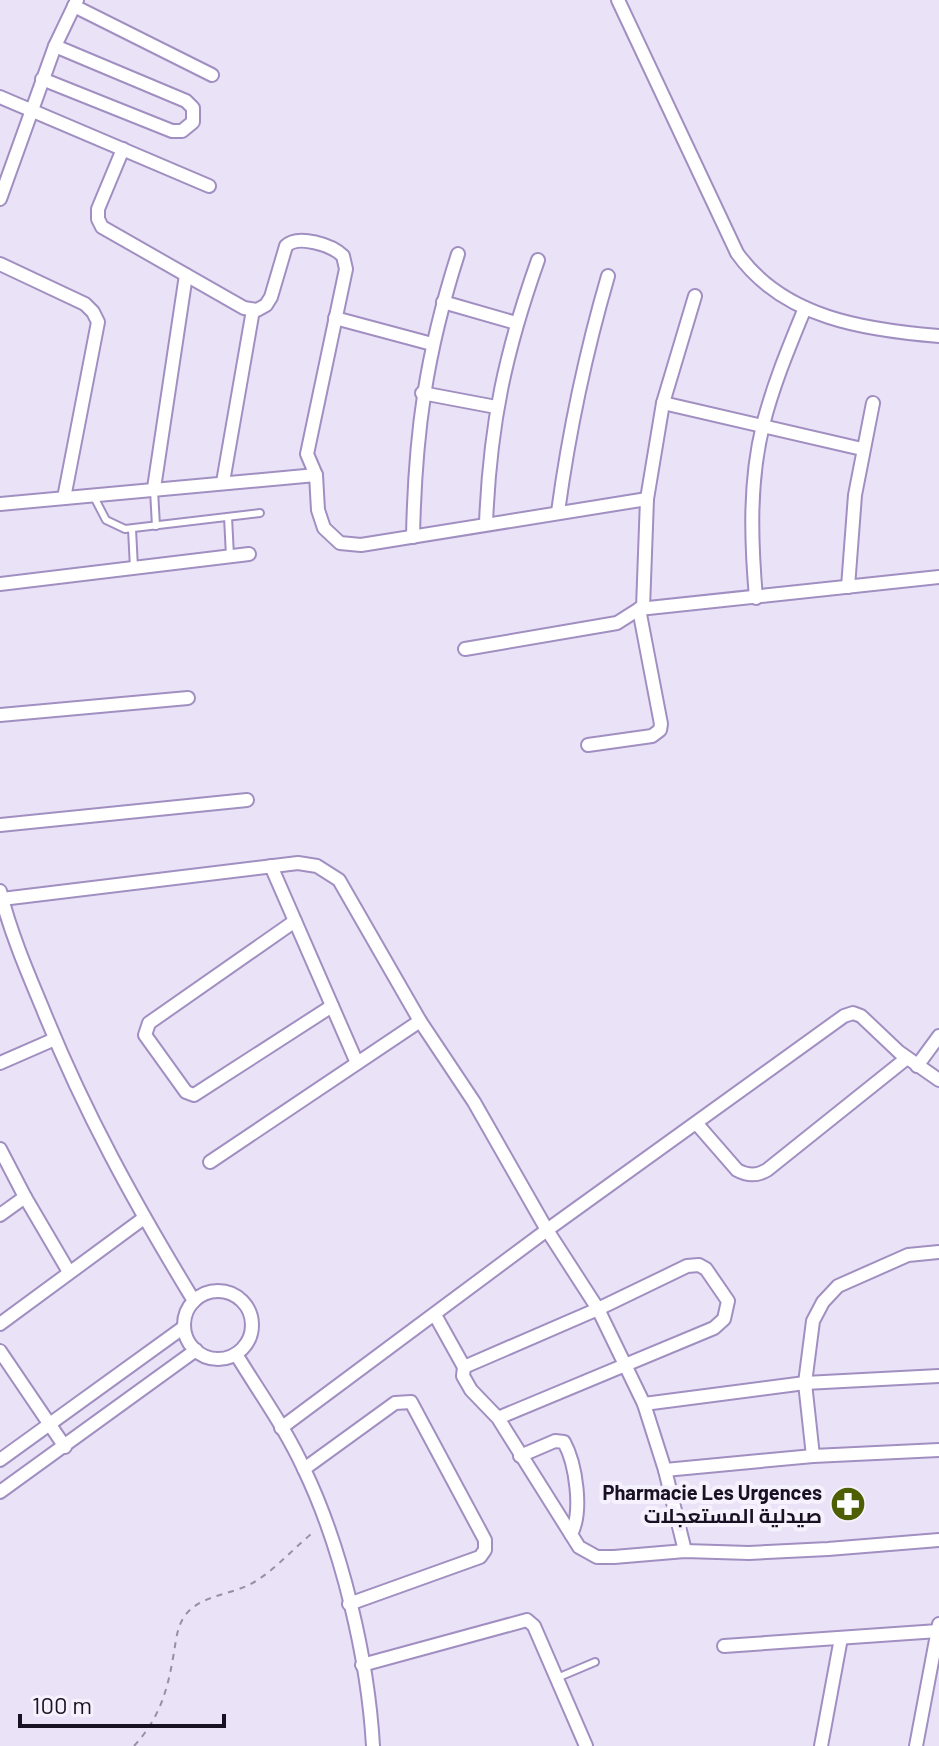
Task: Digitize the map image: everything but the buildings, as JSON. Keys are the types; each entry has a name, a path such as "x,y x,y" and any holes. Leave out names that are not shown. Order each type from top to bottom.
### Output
{"street":[{"path":"618,0 746,267 770,289 805,308 867,327 939,336"},
{"path":"0,199 3,179 55,46 76,3 212,75"},
{"path":"42,79 172,131 182,131 193,122 194,113 186,101 55,46"},
{"path":"0,97 209,186"},
{"path":"123,149 98,209 99,223 106,230 253,310 269,302 286,246 291,241 299,240 337,251 345,260 307,448 308,460 316,475 320,520 331,537 340,543 361,545 647,499"},
{"path":"413,537 414,464 422,393 432,344 458,254"},
{"path":"486,523 488,465 496,407 516,323 538,260"},
{"path":"0,264 85,304 98,322 64,498"},
{"path":"154,488 186,275"},
{"path":"558,512 582,367 608,276"},
{"path":"588,745 652,736 660,730 641,609 647,499 663,403 695,296"},
{"path":"443,302 516,323"},
{"path":"756,598 751,541 753,483 763,426 779,373 805,308"},
{"path":"223,482 253,310"},
{"path":"335,318 432,344"},
{"path":"422,393 496,407"},
{"path":"663,403 862,449"},
{"path":"848,587 853,510 873,403"},
{"path":"0,504 316,475"},
{"path":"0,584 249,554"},
{"path":"465,649 617,623 641,609 939,577"},
{"path":"0,715 188,698"},
{"path":"0,825 247,800"},
{"path":"194,1301 144,1218 98,1132 16,944 1,895 307,864 325,870 339,880 420,1021 474,1102 547,1230 598,1309 644,1404 665,1470 685,1551"},
{"path":"271,866 357,1063"},
{"path":"295,921 149,1023 145,1035 186,1092 194,1095 332,1006"},
{"path":"281,1428 547,1230 848,1014 861,1016 912,1062 939,1080"},
{"path":"210,1162 420,1021"},
{"path":"697,1124 737,1170 757,1175 912,1062 939,1036"},
{"path":"0,1063 55,1039"},
{"path":"0,1149 69,1272"},
{"path":"0,1215 25,1197"},
{"path":"0,1324 144,1218"},
{"path":"813,1456 805,1383 813,1321 823,1302 838,1286 908,1255 939,1252"},
{"path":"464,1367 598,1309 668,1273 693,1265 706,1269 728,1301 724,1319 714,1328 498,1418"},
{"path":"214,1291 237,1296 251,1314 251,1337 245,1347 236,1354 215,1359 196,1350 190,1344 184,1327 188,1309 194,1301 214,1291"},
{"path":"435,1315 464,1367 463,1376 471,1390 498,1418 585,1552 597,1557 685,1551 749,1553 939,1540"},
{"path":"0,1460 184,1327"},
{"path":"0,1492 196,1350"},
{"path":"0,1351 65,1447"},
{"path":"236,1354 304,1469 326,1523 362,1665 373,1746"},
{"path":"644,1404 805,1383 939,1376"},
{"path":"304,1469 395,1403 403,1400 411,1402 485,1540 485,1550 480,1557 349,1604"},
{"path":"520,1456 555,1441 564,1442 579,1511 571,1534"},
{"path":"665,1470 813,1456 939,1450"},
{"path":"362,1665 527,1620 534,1626 586,1746"},
{"path":"724,1646 938,1627 916,1746"},
{"path":"821,1746 841,1638"}],"lane":[{"path":"154,488 156,526"},
{"path":"93,495 111,525 132,529 260,513"},
{"path":"228,517 230,556"},
{"path":"132,529 134,568"},
{"path":"557,1678 595,1662"}],"path":[{"path":"134,1746 147,1732 164,1703 181,1621 189,1610 257,1580 326,1523"}],"place":[{"name":"Pharmacie Les Urgences صيدلية المستعجلات","path":"848,1504"}]}
